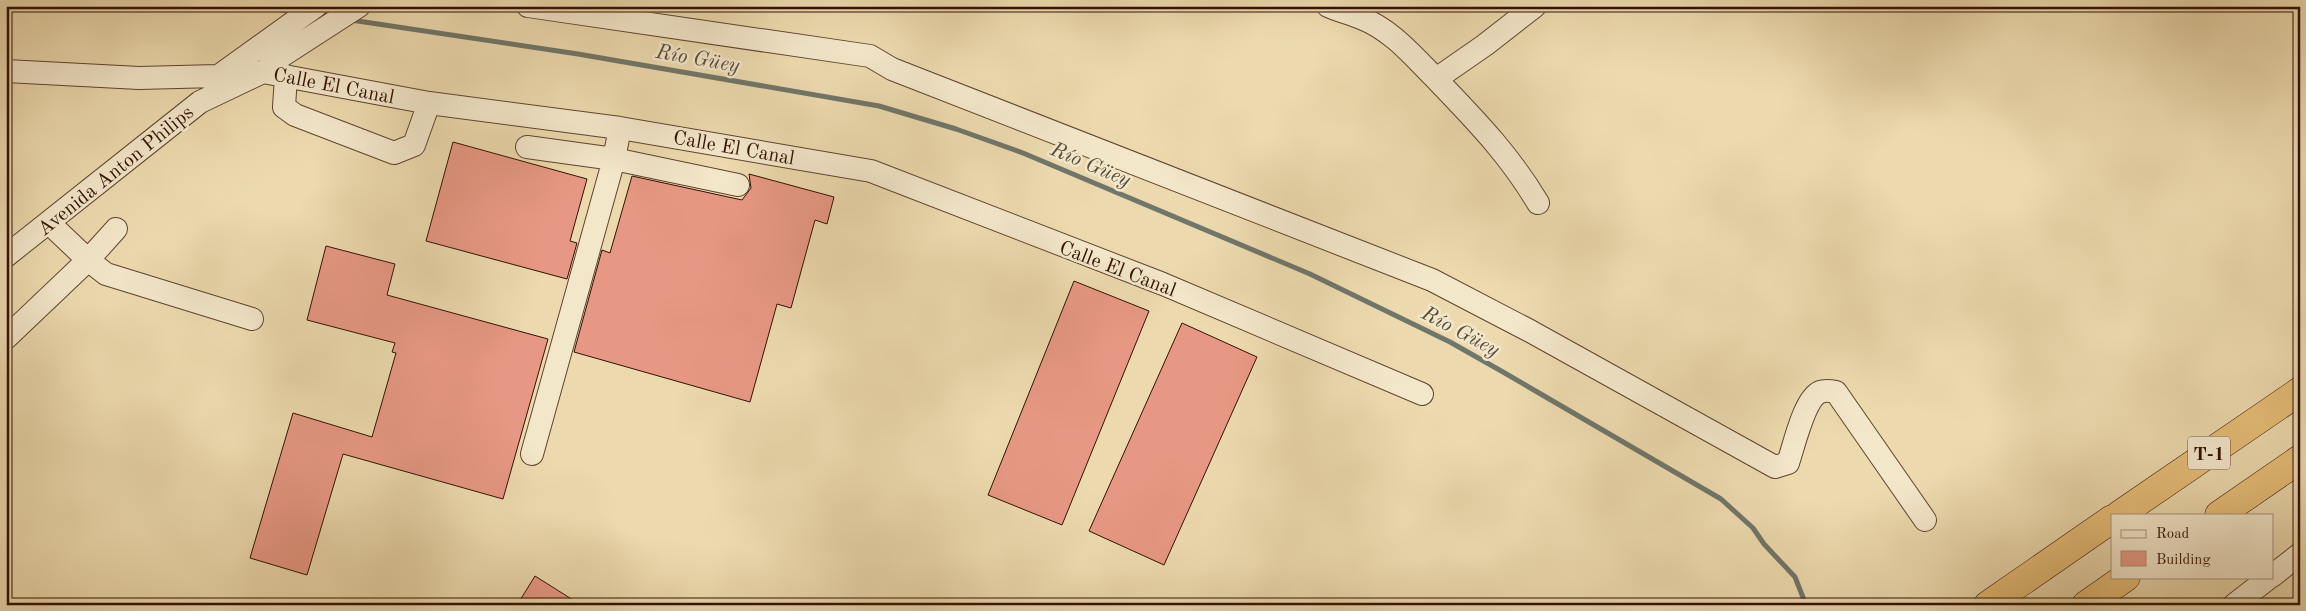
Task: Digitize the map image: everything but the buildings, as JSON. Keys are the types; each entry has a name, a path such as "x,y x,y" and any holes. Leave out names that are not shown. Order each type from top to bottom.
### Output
{"highway":[{"name":"T-1","path":"2120,514 2300,391"},
{"path":"2220,514 2300,459"},
{"path":"1988,605 2111,521"},
{"path":"2086,605 2125,578"}],"street":[{"name":"Avenida Anton Philips","path":"273,63 316,6"},
{"name":"Avenida Anton Philips","path":"6,256 200,102 273,63 359,6"},
{"path":"528,6 870,56 892,69 1432,280 1530,331 1776,468 1788,463 1808,404 1818,393 1825,390 1836,392 1925,520"},
{"path":"1328,6 1367,12 1381,28 1398,41 1493,138 1517,168 1538,203"},
{"path":"1436,79 1485,45 1535,6"},
{"name":"Calle El Canal","path":"6,71 139,78 217,76 273,63 429,103 620,128 872,171 1163,284 1422,394"},
{"path":"273,63 284,107 295,115 394,153 414,145 429,103"},
{"name":"Avenida Anton Philips","path":"200,102 217,76"},
{"path":"532,454 614,159 620,128"},
{"path":"527,147 614,159 738,184"},
{"path":"49,223 88,260 106,274 252,319"},
{"path":"6,338 88,260 116,229"},
{"path":"2274,574 2300,554"},
{"path":"2234,605 2268,578"}],"waterway":[{"name":"Río Güey","path":"253,6 296,12"},
{"name":"Río Güey","path":"351,20 578,54 879,106 956,129 1023,153 1310,274 1450,342 1503,372 1721,499 1753,528 1764,544 1795,577 1806,605"}]}
